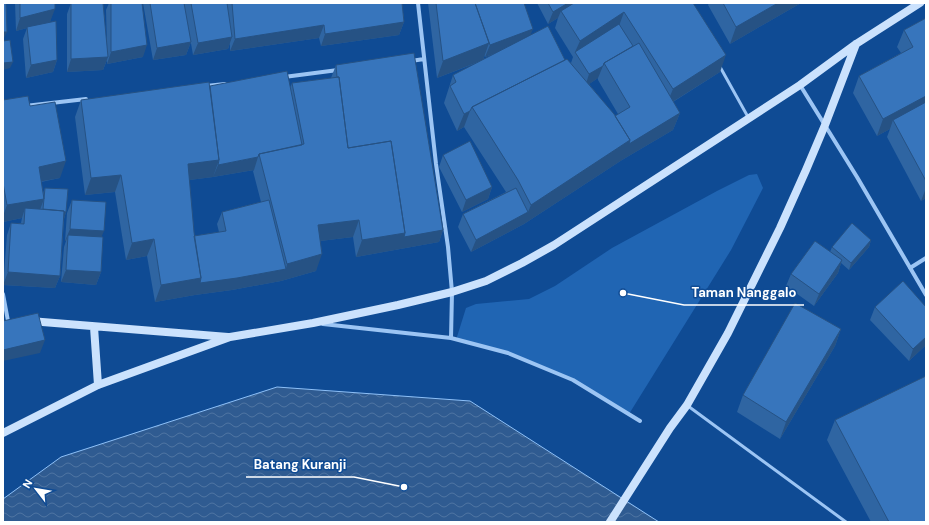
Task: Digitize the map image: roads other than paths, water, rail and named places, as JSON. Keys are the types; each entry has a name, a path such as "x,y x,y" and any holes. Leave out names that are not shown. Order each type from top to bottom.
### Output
{"main road":[{"path":"3,433 98,385 230,338 313,323 398,305 452,292 486,281 554,245 748,117 800,85 856,44 920,3"},
{"path":"610,522 670,428 687,405 728,333 783,221 825,125 856,44"},
{"path":"12,321 230,338"},
{"path":"94,327 98,385"}],"street":[{"path":"418,3 436,164 448,247 452,292 451,338"},
{"path":"408,61 424,59"},
{"path":"277,77 346,69"},
{"path":"200,87 231,83"},
{"path":"800,85 926,295"},
{"path":"19,107 90,99"},
{"path":"910,268 926,258"},
{"path":"3,294 12,321"},
{"path":"313,323 451,338 508,353 550,369 573,380 640,421"}],"lane":[{"path":"718,64 748,117"},
{"path":"687,405 846,522"}],"water":[{"path":"277,387 470,401 659,522 3,522 3,499 61,457"}],"place":[{"name":"Taman Nanggalo","path":"623,293"},
{"name":"Batang Kuranji","path":"404,487"}]}
